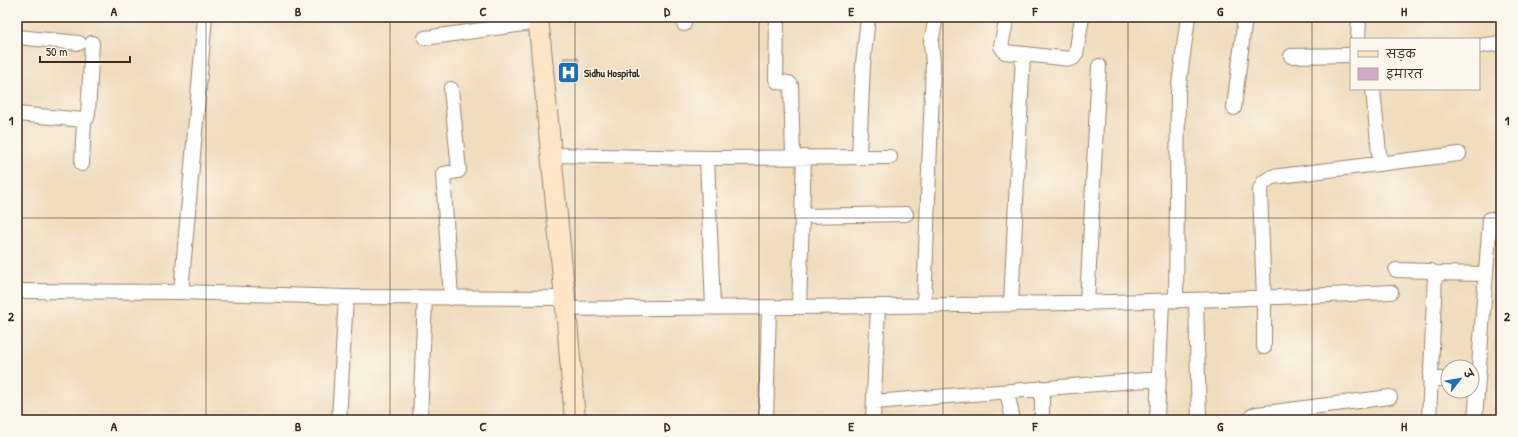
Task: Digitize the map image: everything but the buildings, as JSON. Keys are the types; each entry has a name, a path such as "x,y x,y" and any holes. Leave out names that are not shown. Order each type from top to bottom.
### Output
{"main road":[{"path":"538,19 566,303 575,420"}],"street":[{"path":"180,292 204,17"},
{"path":"777,17 776,79 778,82 789,83 791,86 799,157 802,216 799,306"},
{"path":"859,157 863,64 868,17"},
{"path":"924,305 932,42 936,17"},
{"path":"1007,17 1002,42 1003,49 1008,53 1070,58 1073,58 1076,54 1082,17"},
{"path":"1157,420 1159,379 1169,301 1178,92 1188,17"},
{"path":"1234,108 1245,17"},
{"path":"1358,38 1359,17"},
{"path":"425,38 538,19"},
{"path":"17,37 86,43 88,114 87,118 84,120 82,164"},
{"path":"1480,46 1501,43"},
{"path":"1011,304 1023,54"},
{"path":"1291,56 1350,55"},
{"path":"1087,304 1099,66"},
{"path":"451,298 443,174 458,172 459,170 452,89"},
{"path":"1373,90 1380,164"},
{"path":"17,114 84,120"},
{"path":"1264,348 1264,298 1260,190 1264,182 1272,177 1459,154"},
{"path":"551,155 707,158 890,157"},
{"path":"707,158 712,307"},
{"path":"802,216 906,214"},
{"path":"1477,359 1490,219"},
{"path":"1396,270 1431,271 1434,273 1486,274"},
{"path":"1428,420 1434,273"},
{"path":"17,291 180,292 346,297 451,298 712,307 1087,304 1391,292"},
{"path":"339,420 346,297"},
{"path":"420,420 425,298"},
{"path":"1196,300 1200,420"},
{"path":"873,420 878,306"},
{"path":"766,420 769,307"},
{"path":"874,402 1159,379"},
{"path":"1430,379 1440,379"},
{"path":"1042,388 1042,420"},
{"path":"1008,392 1013,420"},
{"path":"1250,420 1252,416 1257,414 1390,396"},
{"path":"1475,399 1475,420"}],"place":[{"name":"Sidhu Hospital","path":"569,73"}]}
